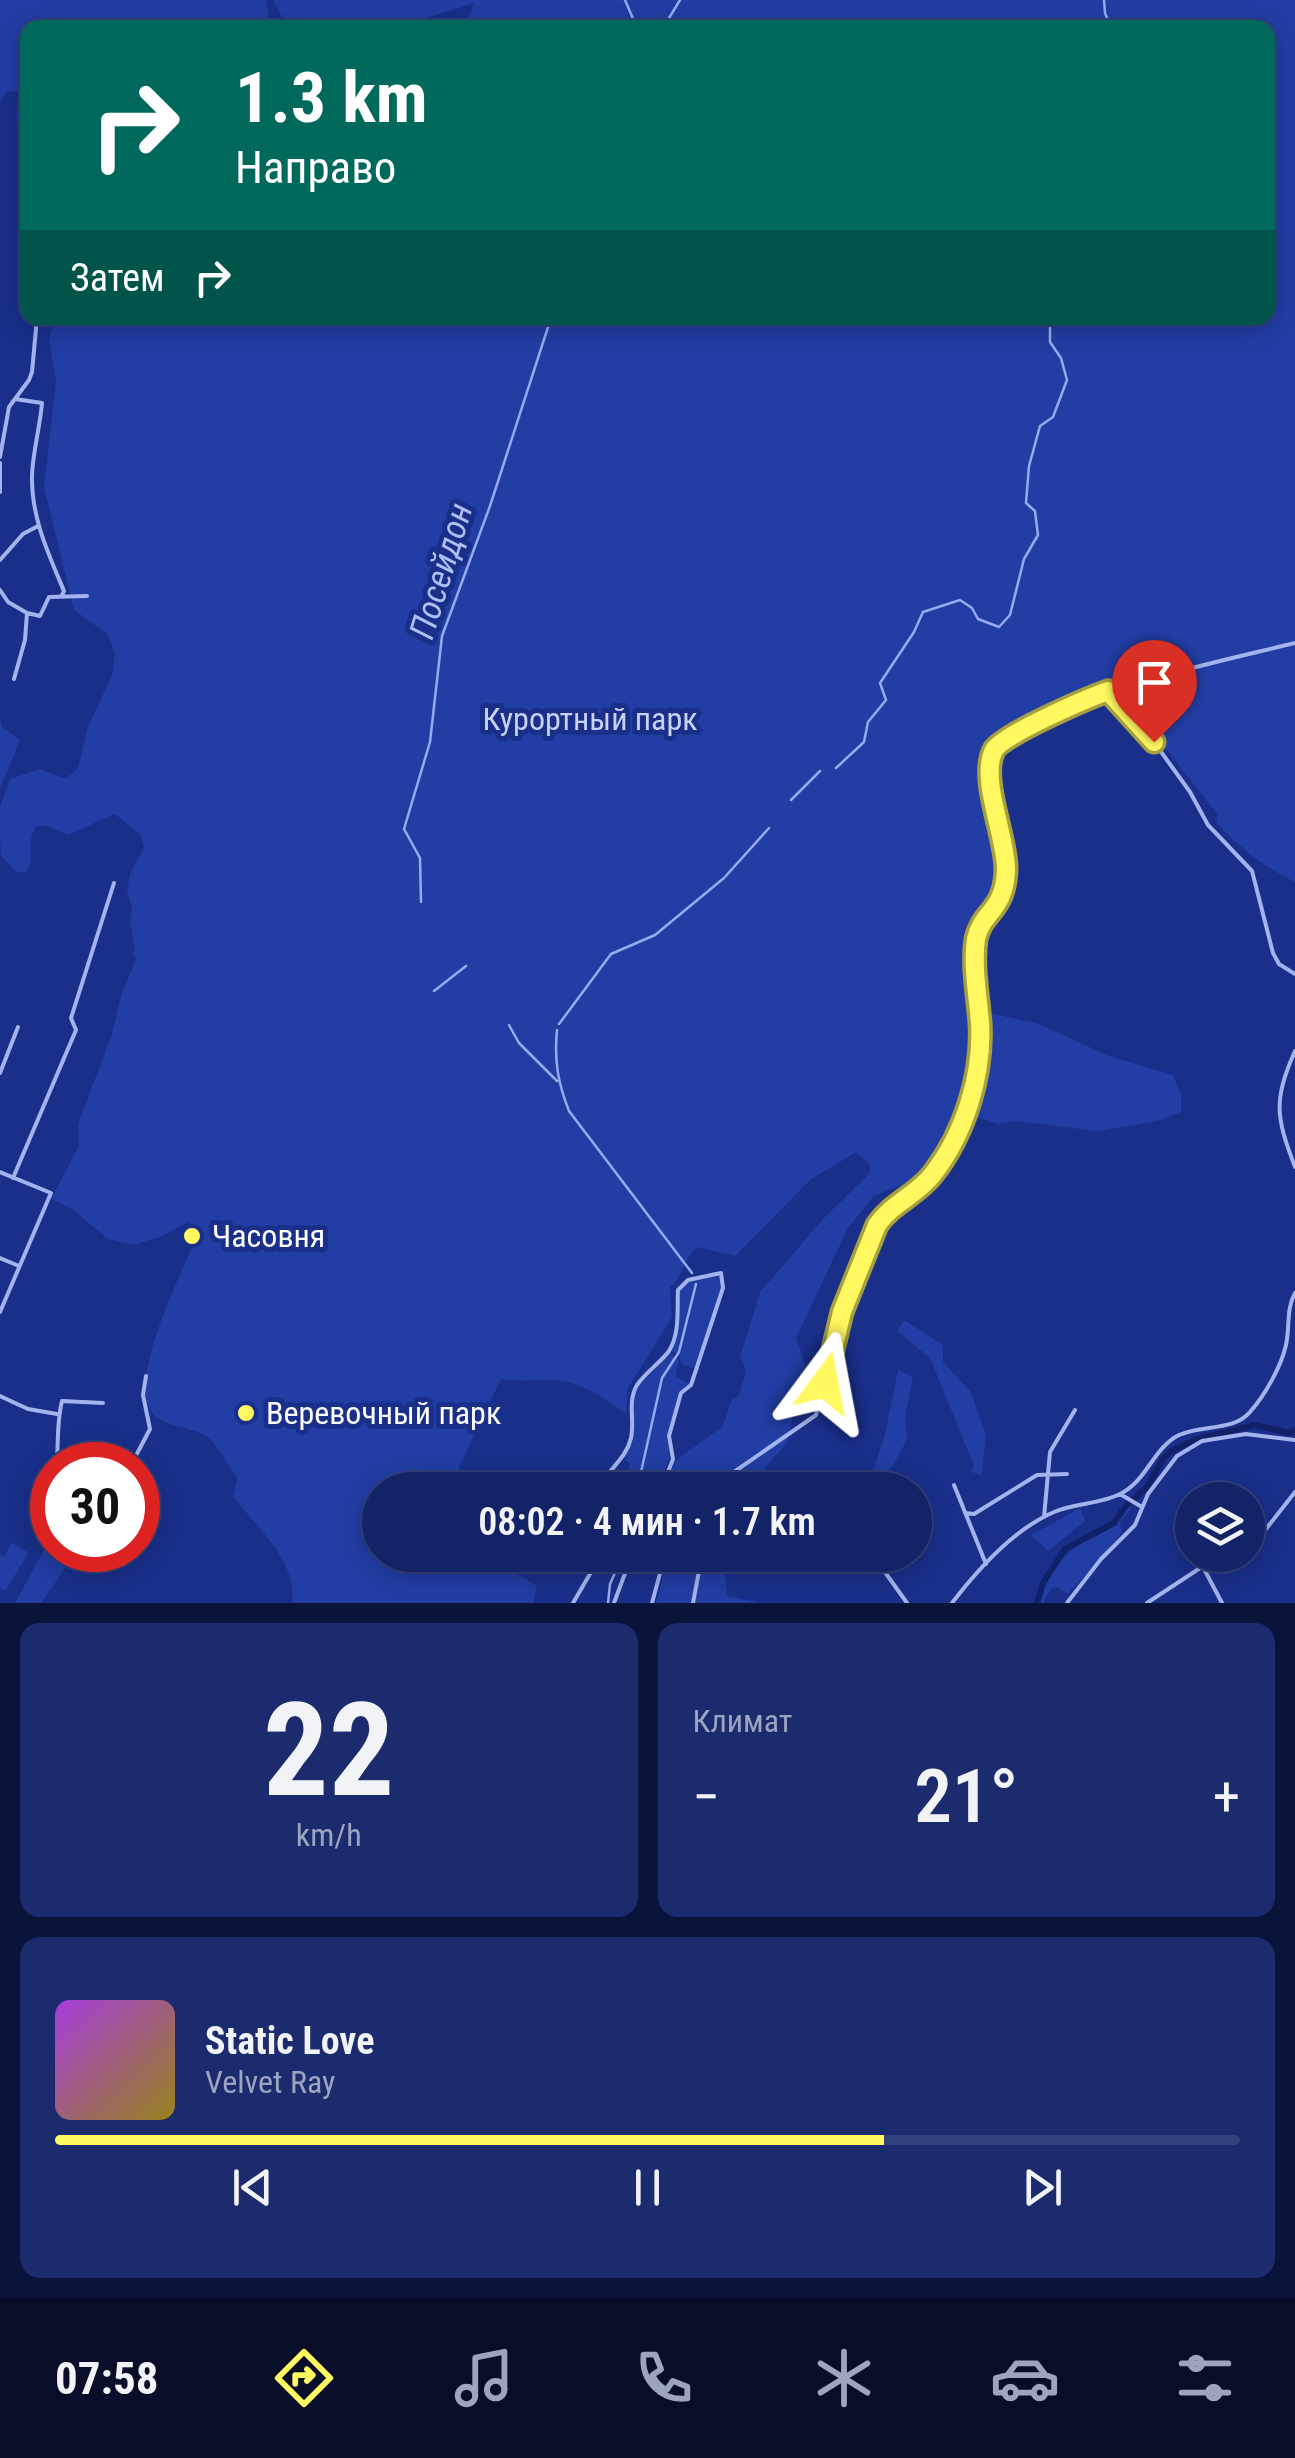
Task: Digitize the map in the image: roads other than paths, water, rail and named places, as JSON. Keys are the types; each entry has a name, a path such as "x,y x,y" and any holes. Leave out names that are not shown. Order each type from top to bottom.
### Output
{"street":[{"path":"0,492 0,460 9,407 32,372 37,325"},
{"path":"15,399 42,403 32,475 38,526 64,591 62,596"},
{"path":"0,560 23,534 38,526"},
{"path":"0,590 8,602 37,618 49,597 86,596"},
{"path":"14,679 25,640 27,614"},
{"path":"734,1472 816,1415 842,1312 877,1225 885,1213 933,1175 968,1104 980,1060 976,939 984,921 999,905 1005,884 1005,844 993,794 992,752 1000,743 1108,691 1295,643"},
{"path":"1108,691 1154,742 1208,825 1252,870 1274,953 1279,964 1295,974"},
{"path":"13,1178 76,1030 71,1018 114,883"},
{"path":"0,1072 18,1027"},
{"path":"1295,1051 1278,1100 1284,1139 1295,1167"},
{"path":"0,1172 51,1193 0,1312"},
{"path":"0,1258 19,1267"},
{"path":"609,1472 622,1460 631,1437 632,1398 638,1385 673,1340 678,1290 688,1280 721,1273 723,1288 691,1385 680,1393 669,1436 672,1459 667,1472"},
{"path":"952,1603 986,1564 1044,1517 1120,1494 1140,1478 1160,1450 1175,1438 1245,1417 1262,1396 1286,1341 1295,1292"},
{"path":"1286,1341 1295,1347"},
{"path":"143,1442 150,1429 143,1395 146,1376"},
{"path":"0,1396 28,1409 57,1414"},
{"path":"59,1442 57,1414 62,1401 103,1403"},
{"path":"1044,1517 1053,1445 1075,1410"},
{"path":"1067,1603 1101,1559 1135,1525 1176,1456 1202,1441 1253,1433 1295,1440"},
{"path":"965,1513 974,1514 1022,1482 1048,1474 1067,1474"},
{"path":"954,1485 986,1564"},
{"path":"1265,1530 1295,1492"},
{"path":"1120,1494 1143,1507"},
{"path":"573,1603 591,1572"},
{"path":"614,1603 626,1572"},
{"path":"652,1603 660,1572"},
{"path":"693,1603 699,1572"},
{"path":"884,1572 906,1603"},
{"path":"1147,1603 1195,1572"},
{"path":"1206,1572 1222,1603"}],"waterway":[{"path":"625,0 634,20"},
{"name":"Посейдон","path":"668,20 680,0"},
{"path":"1104,0 1108,20"},
{"name":"Посейдон","path":"421,902 420,858 404,829 430,742 442,636 490,506 549,325"},
{"path":"836,768 864,742 868,722 886,700 880,683 923,612 960,600 972,608 978,619 999,627 1010,615 1024,559 1038,535 1035,511 1026,503 1029,466 1040,426 1053,417 1067,380 1061,358 1050,342 1050,325"},
{"path":"791,800 820,771"},
{"path":"559,1024 611,954 655,935 724,878 769,828"},
{"path":"434,991 466,966"},
{"path":"509,1025 519,1043 557,1081"},
{"path":"557,1030 558,1072 569,1111 692,1273"},
{"path":"641,1472 662,1378 679,1352 696,1284"},
{"path":"1037,1603 1043,1583 1065,1549 1114,1523 1148,1486 1171,1451 1197,1439 1255,1425 1290,1433 1295,1430"},
{"path":"608,1603 615,1572"}],"place":[{"name":"Часовня","path":"192,1236"},
{"name":"Веревочный парк","path":"246,1413"}],"park label":[{"name":"Курортный парк","path":"590,719"}]}
